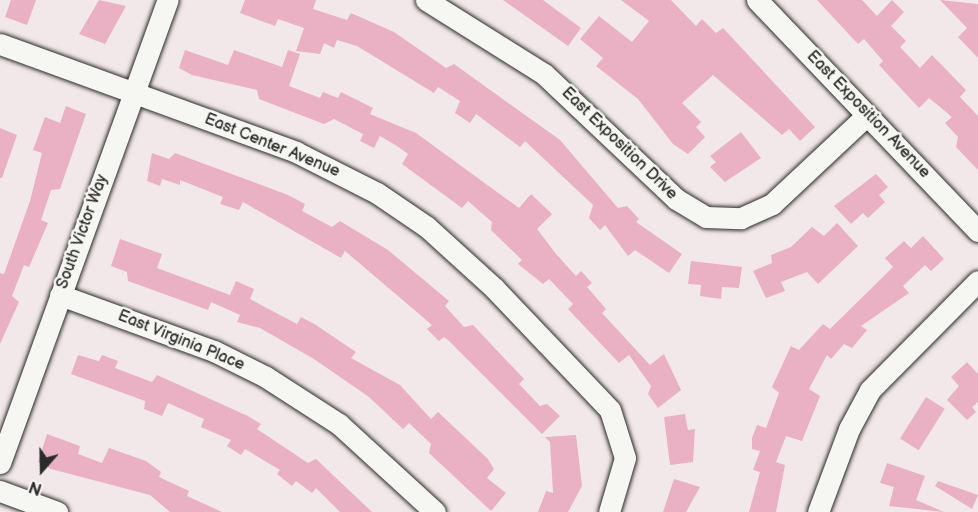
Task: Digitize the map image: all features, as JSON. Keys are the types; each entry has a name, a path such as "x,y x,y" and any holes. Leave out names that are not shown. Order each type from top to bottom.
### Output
{"street":[{"name":"South Victor Way","path":"0,464 168,0"},
{"name":"East Exposition Drive","path":"426,0 544,74 676,199 706,217 741,218 772,204 867,115"},
{"name":"East Exposition Avenue","path":"757,0 978,231"},
{"name":"East Center Avenue","path":"0,44 324,165 377,193 450,246 614,417 625,458 609,512"},
{"path":"818,512 849,429 870,390 978,281"},
{"name":"East Virginia Place","path":"60,295 214,351 275,382 339,424 435,512"},
{"path":"0,491 57,512"}],"building":[{"path":"11,0 36,0 27,25 5,17"},
{"path":"99,0 126,6 105,44 79,34"},
{"path":"245,0 316,0 313,9 347,20 351,13 394,32 446,68 454,64 560,140 618,208 627,206 639,219 636,222 682,254 669,273 635,250 628,256 605,225 600,230 589,218 593,205 525,141 520,147 476,114 470,123 455,113 460,101 438,87 434,93 357,46 337,40 334,48 324,43 320,54 296,51 304,28 278,19 275,26 240,13"},
{"path":"503,0 543,0 581,28 568,46"},
{"path":"621,0 671,0 696,26 702,19 716,33 723,28 815,127 800,141 789,129 782,135 713,75 682,103 701,122 696,127 705,137 688,154 673,144 638,99 596,66 603,58 580,39 599,16 632,42 649,21"},
{"path":"817,0 862,0 877,16 892,0 904,12 891,26 906,41 900,47 920,68 932,55 966,90 960,97 978,116 978,170 956,147 958,137 945,123 952,117 929,98 919,108 879,65 883,61 864,39 858,44"},
{"path":"940,0 978,4 978,58 958,37 967,28"},
{"path":"185,50 228,65 234,50 282,67 288,50 300,54 289,86 320,98 323,92 338,98 341,92 373,108 370,114 416,133 519,208 531,194 552,214 537,229 556,254 576,276 581,271 592,283 587,287 606,309 602,313 650,365 664,354 681,390 658,408 648,394 651,386 629,355 619,363 568,309 573,304 549,279 543,284 518,264 522,260 491,230 492,222 468,201 462,208 402,164 408,154 397,146 380,136 374,148 360,141 363,134 334,119 324,124 259,99 257,90 192,75 179,68"},
{"path":"66,106 86,114 60,189 51,190 41,220 48,223 29,267 24,265 12,296 19,302 0,344 0,273 4,274 30,201 42,153 33,150 45,117 60,123"},
{"path":"0,128 17,135 2,178 0,178"},
{"path":"741,132 761,158 725,182 710,167 716,162 710,156"},
{"path":"152,153 169,159 175,153 288,195 305,204 302,211 332,227 340,221 388,250 449,301 445,306 464,327 473,325 524,379 519,384 540,406 547,404 560,416 542,434 449,341 444,337 439,341 427,329 432,325 345,251 341,258 243,202 239,210 220,204 223,197 180,180 180,185 162,179 160,186 147,181"},
{"path":"876,174 888,187 879,195 885,202 868,218 863,213 851,224 834,206"},
{"path":"837,223 858,246 818,284 807,272 781,282 785,291 766,298 753,271 772,263 771,255 791,247 812,227 824,236"},
{"path":"923,236 944,259 931,271 925,265 903,286 909,293 861,326 867,330 852,348 844,344 831,359 827,355 809,389 820,396 802,441 786,436 776,462 785,465 776,512 749,512 760,472 753,470 760,451 752,449 752,438 757,425 766,428 779,393 772,387 791,346 799,350 823,324 830,329 893,267 885,258 904,241 911,248"},
{"path":"120,239 162,254 157,268 230,295 236,281 254,289 250,299 297,324 301,317 316,325 356,352 351,358 400,385 431,419 438,412 488,459 494,469 487,478 506,493 491,511 429,453 431,444 409,423 403,429 369,397 314,359 260,328 237,322 240,315 211,302 208,310 128,281 127,272 111,266"},
{"path":"691,261 742,267 739,288 722,287 721,299 700,296 701,285 688,284"},
{"path":"78,355 99,361 102,355 118,361 115,368 152,382 157,375 248,416 261,424 257,429 308,463 316,459 372,512 340,512 316,488 312,493 296,481 292,486 277,474 280,470 245,449 241,455 227,446 231,440 201,427 204,419 168,403 162,416 144,409 145,401 71,374"},
{"path":"967,362 978,374 978,402 972,407 976,412 967,420 947,400 959,386 951,377"},
{"path":"926,397 945,409 919,450 900,439"},
{"path":"685,414 688,430 695,429 693,462 670,465 664,417"},
{"path":"47,434 80,446 78,454 102,463 109,448 146,461 161,472 159,477 189,491 187,496 222,512 170,512 150,495 51,469 38,462"},
{"path":"576,435 582,486 568,512 538,512 546,491 553,493 550,442 545,437"},
{"path":"887,463 925,476 916,500 944,512 889,506 894,487 880,483"},
{"path":"674,479 700,487 686,512 663,512"},
{"path":"938,481 978,495 972,509 935,486"}]}
